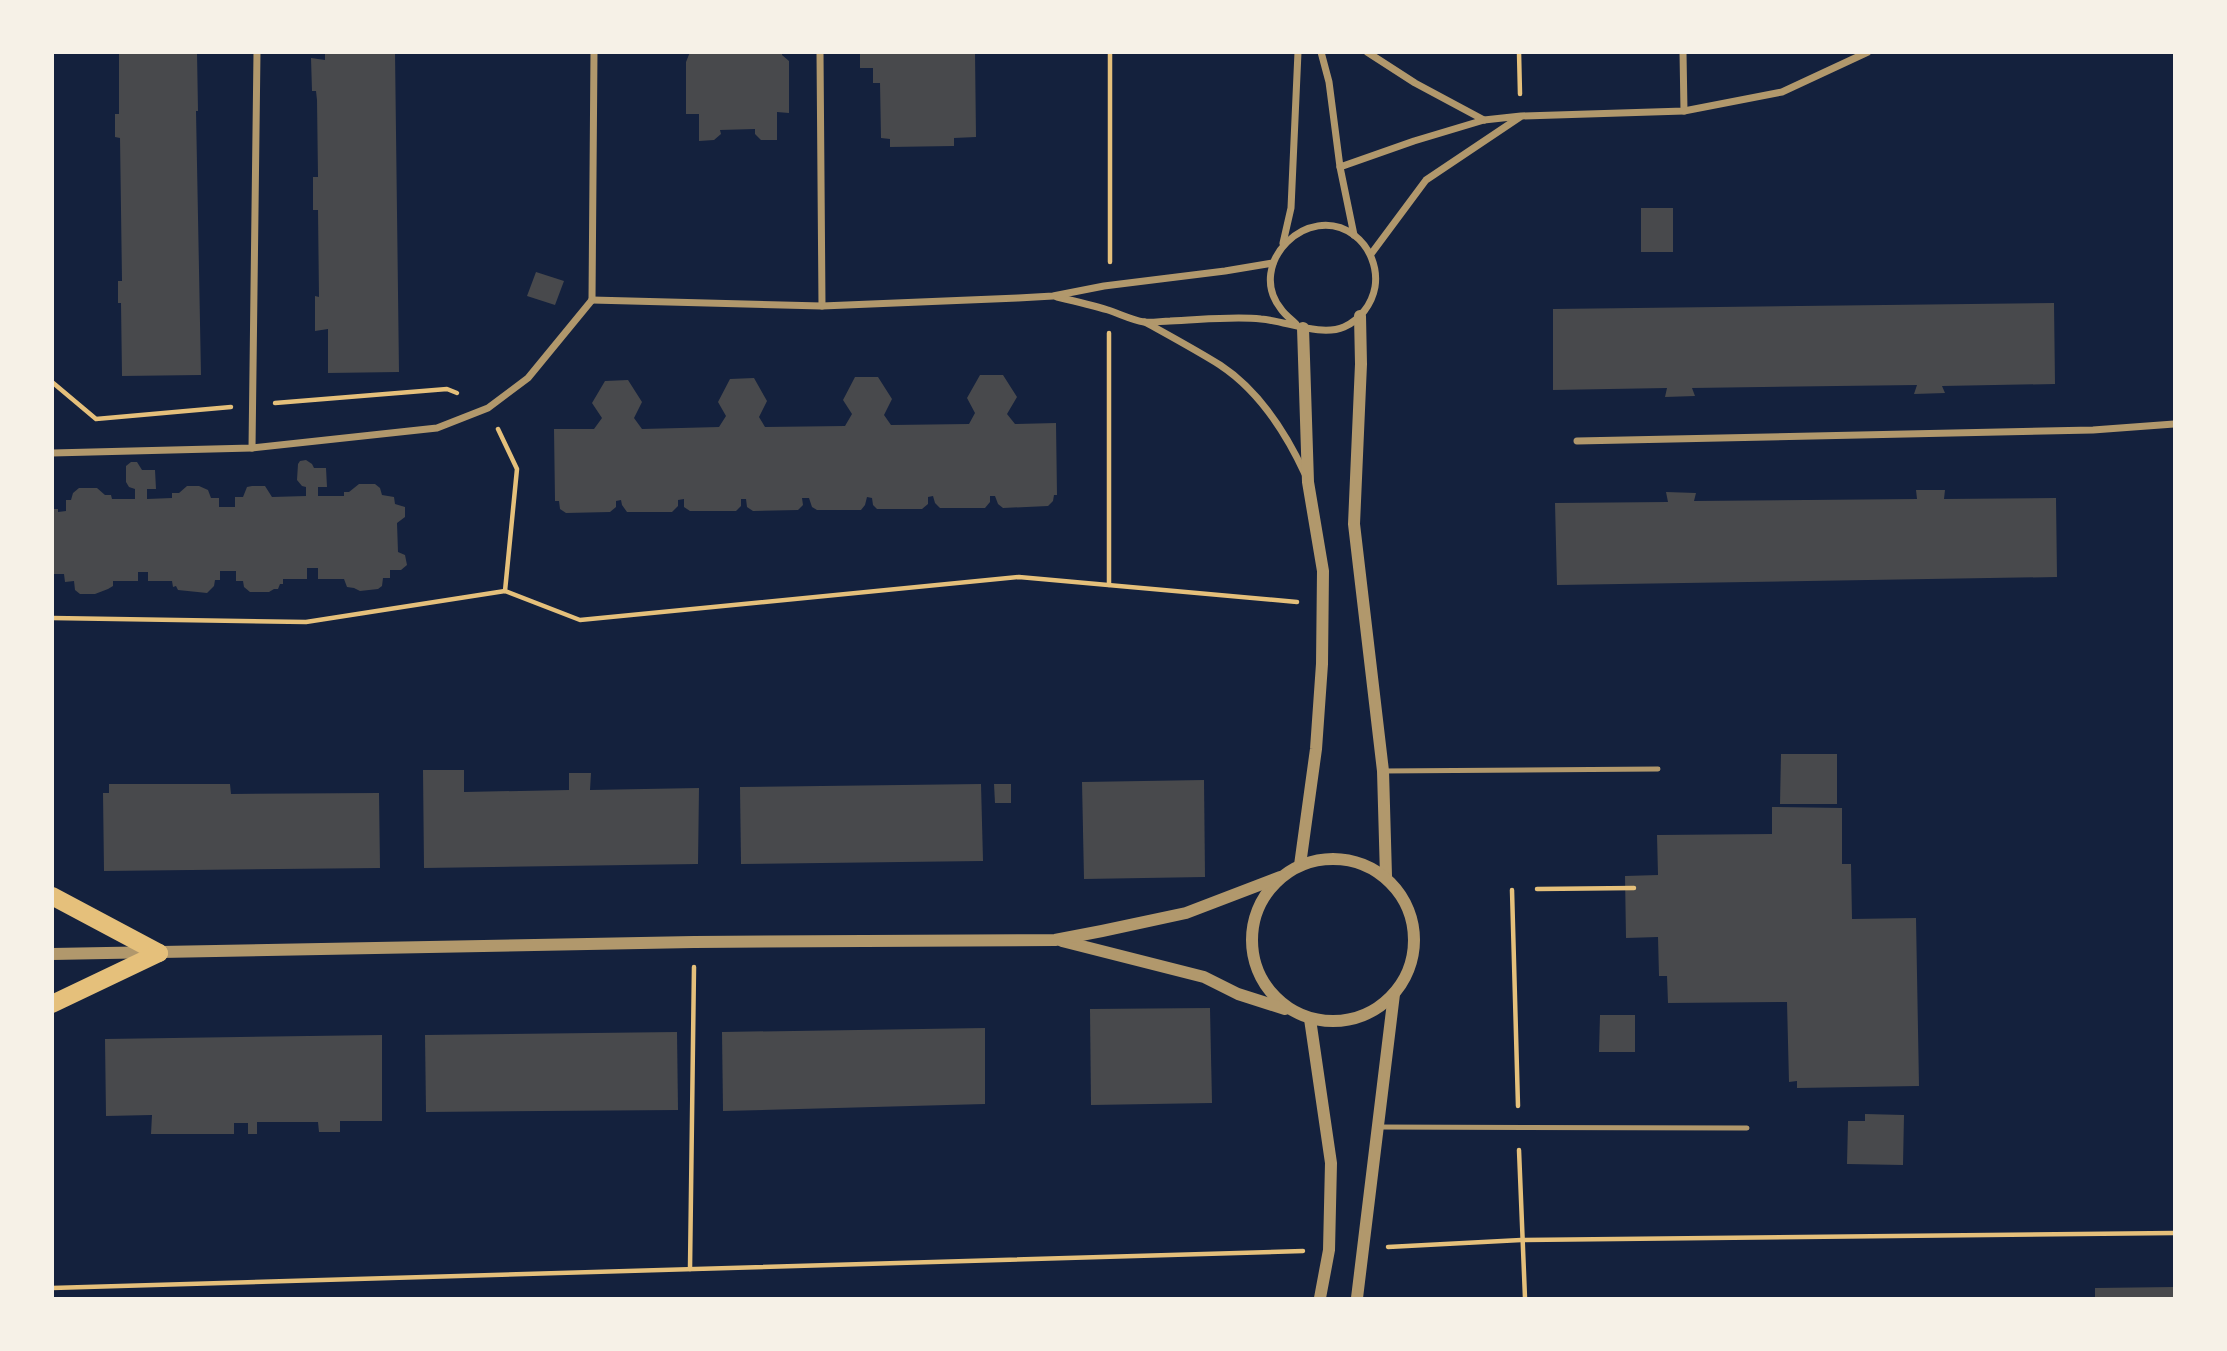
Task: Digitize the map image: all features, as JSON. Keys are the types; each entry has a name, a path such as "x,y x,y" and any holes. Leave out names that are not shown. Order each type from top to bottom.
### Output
{"main road":[{"path":"52,896 159,953"},
{"path":"52,1004 159,953"}],"street":[{"path":"252,448 257,52"},
{"path":"52,453 252,448 437,428 488,408 528,378 592,300 594,52"},
{"path":"820,52 821,306"},
{"path":"1298,52 1291,208 1283,243 1273,263 1271,286 1279,308 1299,326 1308,482 1323,571 1322,664 1316,749 1300,864"},
{"path":"1321,52 1329,82 1340,167 1354,235"},
{"path":"1367,52 1415,83 1484,120"},
{"path":"1683,52 1684,111"},
{"path":"1340,167 1484,120 1521,116 1684,111 1782,92 1868,52"},
{"path":"1371,254 1426,180 1521,116"},
{"path":"1144,322 1259,318 1323,331 1343,328 1360,316 1373,298 1377,276 1371,254 1354,235 1330,225 1305,229 1283,243"},
{"path":"592,300 821,306 1053,296 1104,286 1273,263"},
{"path":"1053,296 1144,322 1222,366 1261,403 1295,454 1308,482"},
{"path":"1360,316 1361,363 1354,524 1382,771 1385,876"},
{"path":"1577,441 2093,430 2175,424"},
{"path":"52,954 694,942 1055,940 1186,913 1280,877 1300,864 1322,858 1344,858 1366,864 1385,876 1406,901 1415,933 1410,966 1394,994 1370,1013 1340,1022 1310,1018 1238,993 1204,977 1055,940"},
{"path":"1280,877 1260,902 1251,932 1254,963 1268,991 1292,1011"},
{"path":"1357,1298 1394,994"},
{"path":"1310,1018 1331,1163 1329,1250 1320,1298"}],"lane":[{"path":"1382,771 1658,769"},
{"path":"1378,1127 1747,1128"}],"path":[{"path":"1519,52 1521,116"},
{"path":"52,618 306,622 505,591 580,620 1020,577 1323,604"},
{"path":"1537,889 1634,888"},
{"path":"1512,890 1521,1240 1525,1298"},
{"path":"690,1269 694,942"},
{"path":"1363,1248 1521,1240 2175,1233"},
{"path":"52,1288 1329,1250"}],"building":[{"path":"119,52 197,52 201,375 122,376 121,303 118,303 118,281 122,281 120,138 115,137 115,114 119,114"},
{"path":"325,52 395,52 399,372 328,373 328,329 315,331 315,296 319,297 318,210 313,210 313,177 318,177 317,100 316,91 312,91 311,58 325,60"},
{"path":"690,52 782,52 789,61 789,113 777,112 777,140 761,140 755,134 755,129 720,130 721,134 714,140 699,141 699,114 686,114 686,62"},
{"path":"860,52 975,52 976,137 954,138 954,146 890,147 890,139 881,138 880,83 873,83 873,68 860,68"},
{"path":"1641,208 1673,208 1673,252 1641,252"},
{"path":"536,272 564,281 555,305 527,296"},
{"path":"2054,303 2055,384 1942,386 1945,393 1914,394 1917,385 1692,388 1695,396 1665,397 1667,388 1553,390 1553,309"},
{"path":"980,375 1003,375 1017,397 1007,414 1015,424 1056,423 1057,495 1054,495 1048,506 1003,508 995,496 990,496 990,502 985,508 940,508 933,496 928,497 928,504 922,509 877,509 872,498 867,497 861,510 817,510 812,507 809,498 802,498 803,505 798,510 753,511 747,507 746,499 741,499 741,506 736,511 690,511 684,507 684,499 678,500 678,506 672,512 627,512 621,500 616,501 616,507 610,512 566,513 560,509 559,501 555,501 554,429 594,429 602,418 592,403 605,381 628,380 642,402 634,418 642,429 719,427 726,416 718,402 730,379 754,378 767,401 759,417 765,427 845,426 852,414 843,400 855,377 878,377 892,399 884,415 891,425 969,424 975,413 967,398"},
{"path":"306,460 314,468 326,468 327,487 318,487 318,496 344,496 344,492 349,492 359,484 375,484 382,495 394,497 395,504 405,507 405,517 397,523 398,552 405,555 407,565 401,570 390,570 390,578 383,578 382,586 378,589 360,591 347,587 344,579 318,579 318,568 307,568 307,579 283,579 283,584 280,584 278,589 269,592 250,592 244,587 243,581 236,581 236,571 220,571 220,580 215,580 214,586 207,593 178,590 176,586 173,587 172,581 148,581 148,572 138,572 138,581 113,581 113,586 108,589 95,594 80,594 75,590 74,581 65,582 64,574 52,574 52,509 58,509 58,512 66,511 66,500 71,500 73,493 79,488 97,488 105,495 111,495 112,499 135,499 135,489 129,487 126,482 126,466 131,462 137,462 142,470 155,470 156,489 147,489 147,499 172,498 172,493 179,493 187,486 199,486 208,490 211,498 219,498 219,507 235,507 235,497 243,497 247,487 252,486 265,486 272,497 306,496 306,487 297,480 298,464"},
{"path":"1916,490 1945,490 1944,499 2056,498 2057,577 1557,585 1555,503 1668,502 1666,492 1696,493 1694,501 1917,499"},
{"path":"1781,754 1837,754 1837,804 1780,804"},
{"path":"423,770 464,770 464,792 569,790 569,773 591,773 590,790 699,788 698,864 424,868"},
{"path":"1204,780 1205,877 1084,879 1082,782"},
{"path":"109,784 230,784 231,794 379,793 380,868 104,871 103,793 109,793"},
{"path":"981,784 983,861 741,864 740,787"},
{"path":"994,784 1011,784 1011,803 995,803"},
{"path":"1772,807 1842,808 1842,864 1851,864 1852,919 1916,918 1919,1086 1797,1088 1797,1081 1789,1082 1787,1002 1668,1003 1667,976 1659,976 1658,937 1626,938 1625,876 1658,875 1657,835 1772,834"},
{"path":"1210,1008 1212,1103 1091,1105 1090,1009"},
{"path":"1600,1015 1635,1015 1635,1052 1599,1052"},
{"path":"985,1028 985,1104 723,1111 722,1032"},
{"path":"677,1032 678,1110 426,1112 425,1035"},
{"path":"382,1035 382,1121 340,1121 340,1132 319,1132 318,1122 257,1122 257,1134 248,1134 248,1123 234,1123 234,1134 151,1134 152,1115 106,1116 105,1039"},
{"path":"1865,1114 1904,1115 1903,1165 1847,1164 1848,1121 1865,1121"},
{"path":"2174,1287 2174,1298 2095,1298 2095,1288"}]}
